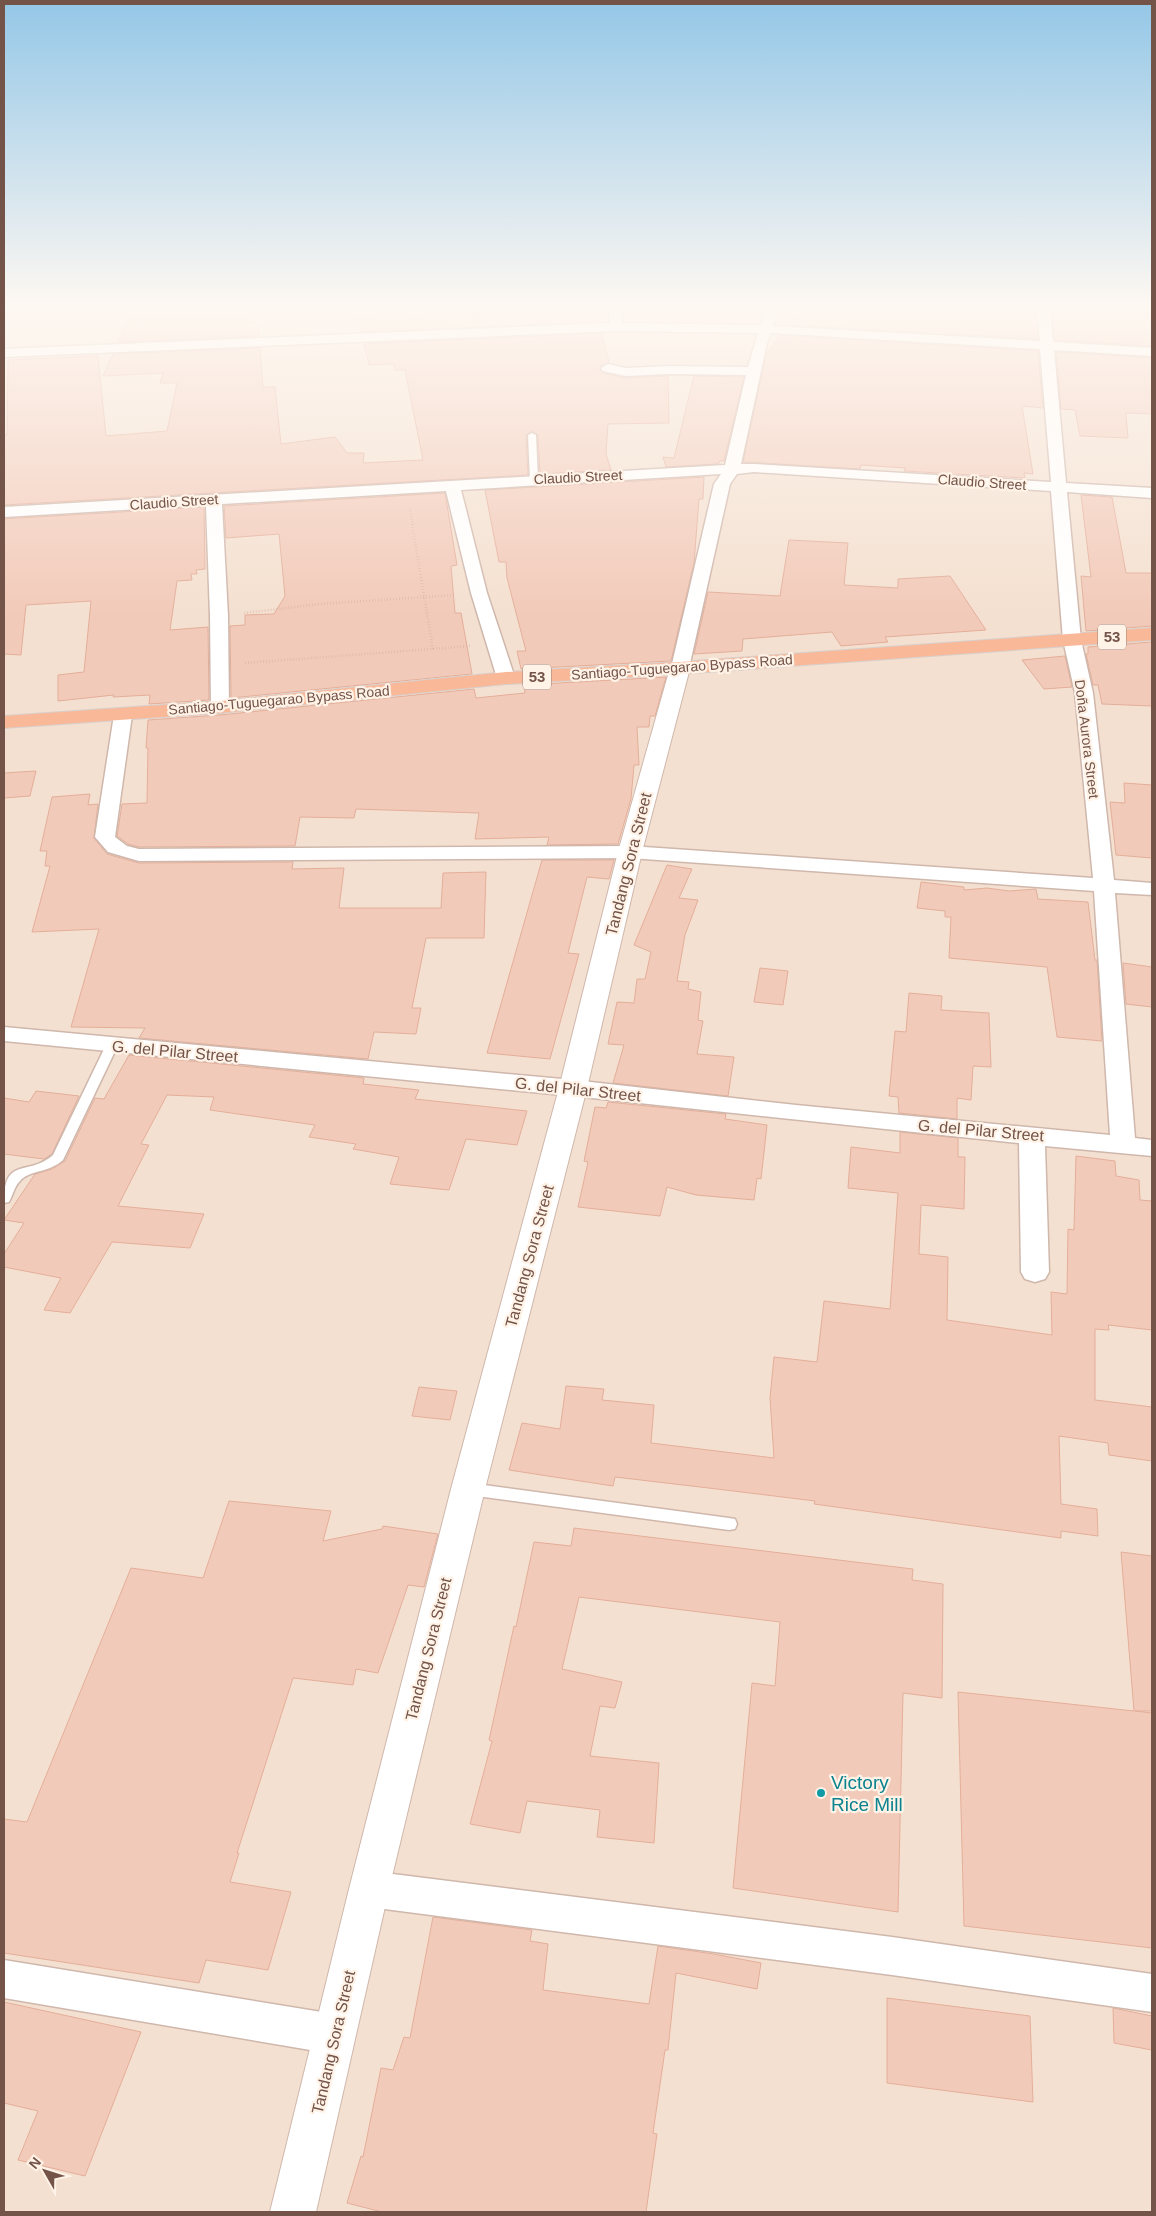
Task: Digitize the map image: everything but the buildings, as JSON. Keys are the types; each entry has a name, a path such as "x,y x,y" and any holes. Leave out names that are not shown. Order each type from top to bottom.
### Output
{"highway":[{"name":"Santiago-Tuguegarao Bypass Road","path":"4,722 220,707 506,678 680,668 1152,634"}],"street":[{"name":"Tandang Sora Street","path":"292,2212 369,1888 468,1489 573,1088 630,852 680,668 722,484 732,469 745,407"},
{"name":"Doña Aurora Street","path":"1052,407 1072,640 1084,693 1104,885 1122,1145"},
{"name":"Claudio Street","path":"4,512 534,480 777,468 1152,493"},
{"path":"452,485 479,593 506,678"},
{"path":"214,499 219,616 220,707"},
{"path":"123,714 105,837 110,845 118,851 139,855 630,852 1152,889"},
{"name":"G. del Pilar Street","path":"4,1034 573,1088 796,1113 1152,1148"},
{"path":"1032,1135 1035,1272"},
{"path":"369,1888 892,1956 1152,1993"},
{"path":"4,1979 334,2034"}],"lane":[{"path":"532,435 534,480"},
{"path":"4,1199 12,1181 18,1175 47,1167 58,1157 112,1045"},
{"path":"468,1489 729,1524"}],"path":[{"path":"406,488 426,596 433,649"},
{"path":"219,616 320,604 479,593"},
{"path":"219,664 496,645"}],"shaded area":[{"path":"4,407 1152,407 1152,2212 4,2212"}],"place":[{"name":"Victory Rice Mill","path":"821,1793"}]}
